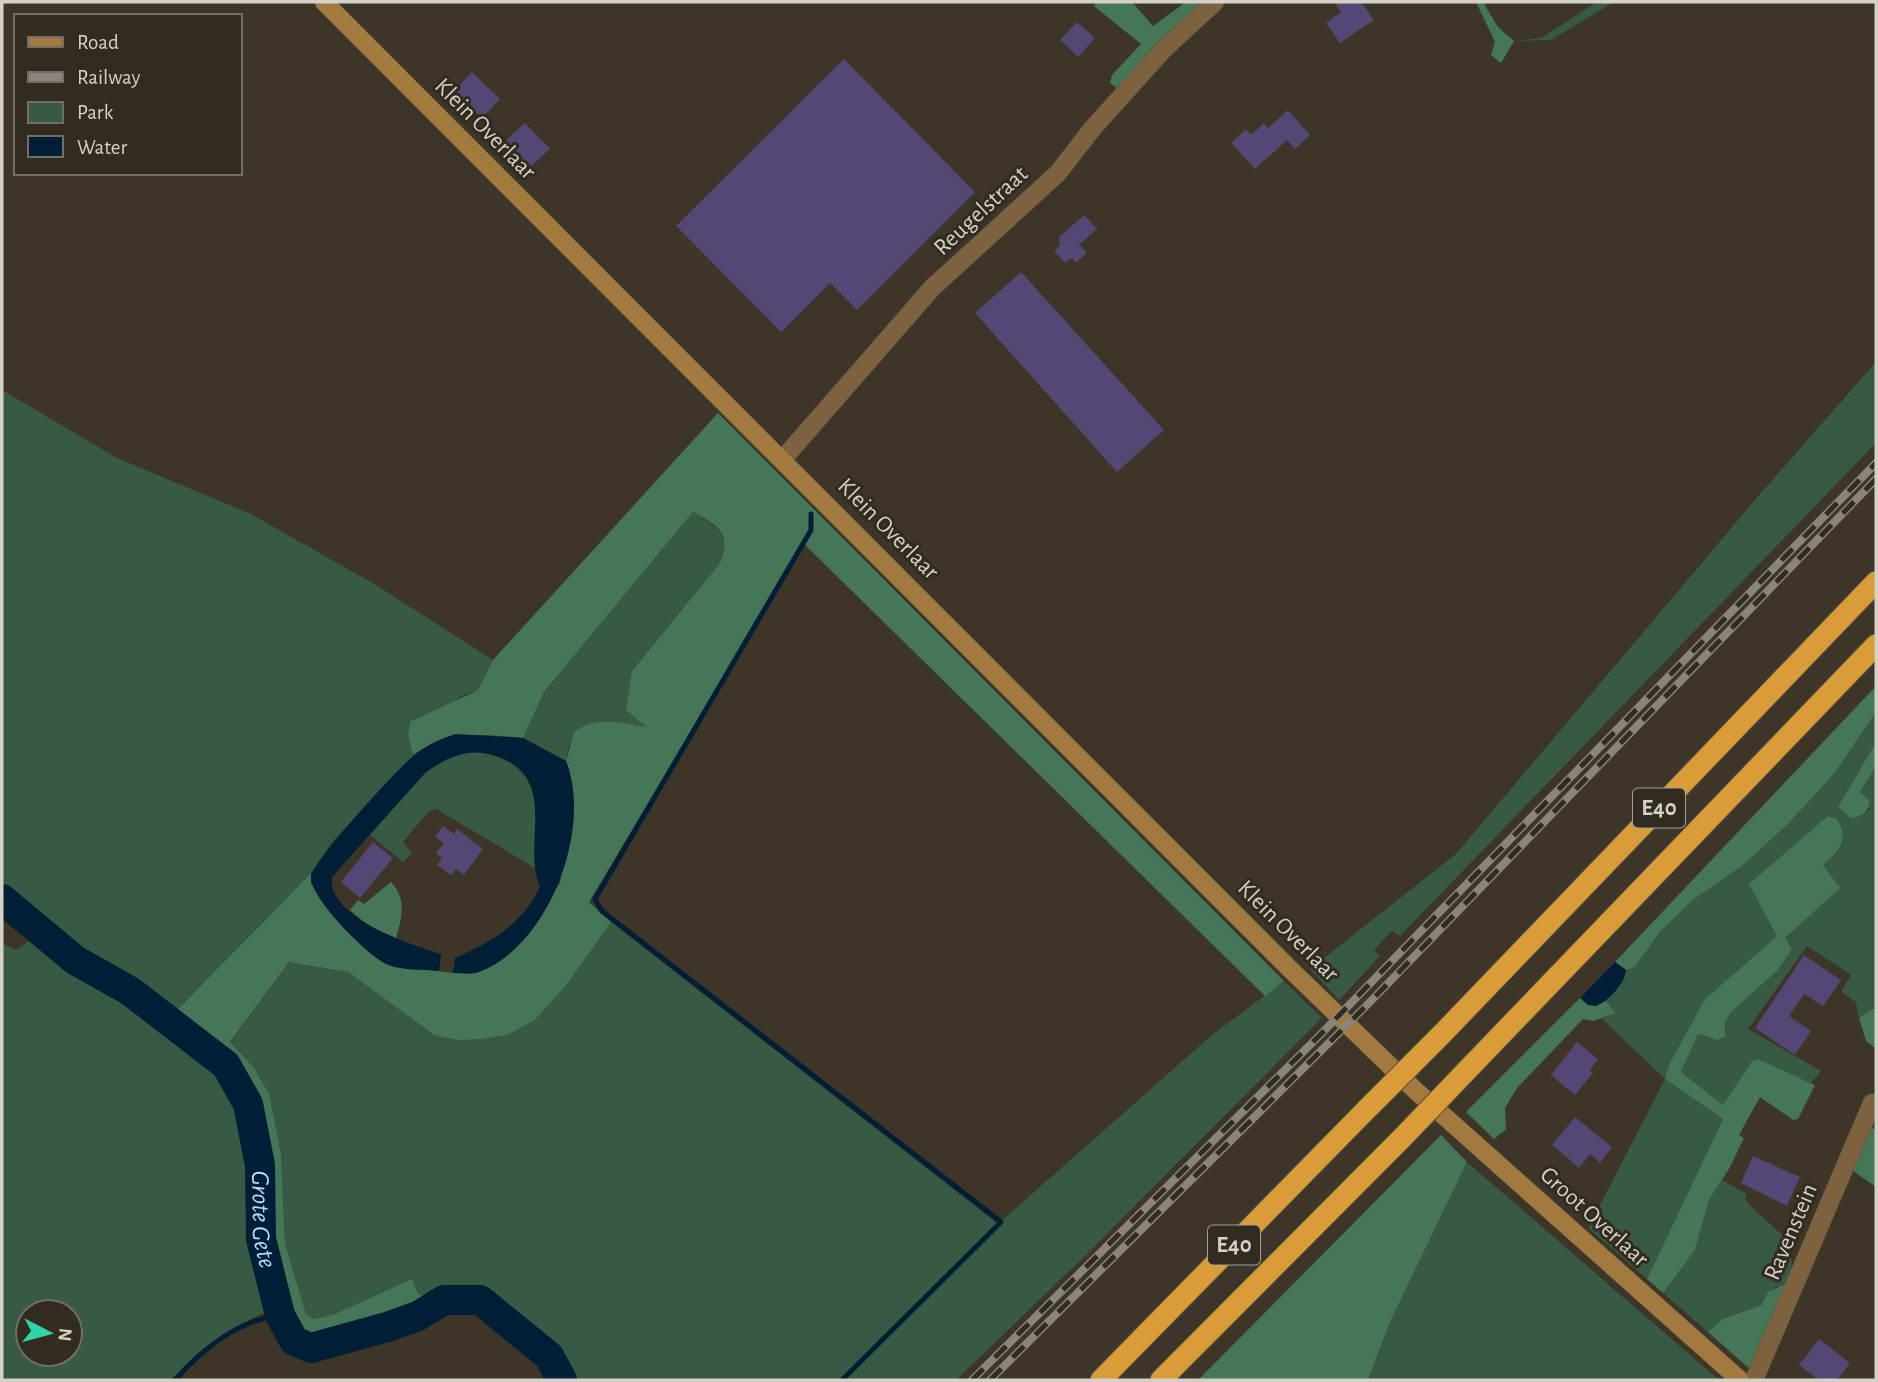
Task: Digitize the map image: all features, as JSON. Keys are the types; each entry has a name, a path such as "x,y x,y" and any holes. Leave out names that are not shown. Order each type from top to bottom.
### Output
{"highway":[{"name":"E40","path":"1101,1380 1442,1034 1876,582"},
{"name":"E40","path":"1161,1380 1474,1064 1876,645"}],"main road":[{"name":"Klein Overlaar","path":"324,2 1291,970 1416,1091"},
{"name":"Groot Overlaar","path":"1416,1091 1740,1380"}],"street":[{"name":"Reugelstraat","path":"783,459 932,288 1058,173 1092,129 1164,49 1215,2"},
{"name":"Ravenstein","path":"1754,1380 1872,1103"}],"green space":[{"path":"1096,2 1132,2 1153,26 1186,2 1205,2 1151,49 1130,79 1118,89 1110,83 1112,75 1141,44 1094,6"},
{"path":"1476,2 1483,2 1498,27 1514,41 1501,63 1491,55 1495,42"},
{"path":"1597,2 1614,2 1551,40 1514,41 1541,38"},
{"path":"1876,362 1876,443 1400,936 1392,931 1374,950 1380,956 1339,1000 1310,969 1456,854 1760,494"},
{"path":"2,390 117,458 251,514 376,585 493,660 478,690 461,696 408,736 413,755 410,761 332,842 311,873 174,1012 118,973 71,948 2,887"},
{"path":"718,413 1284,981 1265,996 803,543 589,902 611,922 568,983 535,1020 507,1035 459,1040 434,1035 348,972 289,962 230,1042 254,1068 269,1094 281,1154 285,1244 306,1314 314,1319 335,1314 412,1279 418,1294 427,1298 394,1318 321,1339 309,1339 297,1329 282,1338 275,1330 256,1251 248,1192 246,1149 226,1081 162,1025 311,873 311,884 387,964 453,973 477,973 518,945 560,883 572,783 566,761 574,733 581,727 599,722 646,727 626,710 632,671 720,563 724,544 720,531 693,512 544,692 523,738 479,735 453,738 440,741 413,755 408,736 410,722 478,690 493,660"},
{"path":"693,512 720,532 724,544 723,553 720,563 632,671 648,728 607,724 585,728 576,734 566,761 523,738 544,692"},
{"path":"1876,686 1876,712 1834,774 1789,823 1742,866 1694,899 1659,933 1635,967 1626,970 1615,962"},
{"path":"1876,712 1876,742 1838,807 1862,816 1869,810 1870,801 1860,792 1876,766 1876,1009 1859,1018 1856,1002 1841,992 1851,975 1807,946 1748,1029 1821,1071 1811,1083 1758,1059 1752,1061 1723,1105 1681,1072 1698,1033 1708,1038 1726,1028 1725,1022 1731,1012 1776,972 1784,939 1839,888 1823,865 1840,848 1843,838 1840,825 1777,936 1705,999 1665,1079 1602,1019 1614,1013 1606,1001 1624,979 1626,970 1635,967 1659,933 1694,899 1742,866 1789,823 1834,774"},
{"path":"1876,742 1876,766 1860,792 1870,801 1868,809 1864,814 1851,818 1838,807"},
{"path":"474,752 497,757 514,765 525,777 536,808 535,868 436,809 429,811 403,842 412,853 403,862 370,835 403,795 428,771 457,755"},
{"path":"1828,816 1837,819 1843,839 1838,850 1823,865 1840,888 1785,938 1792,949 1776,972 1731,1012 1725,1022 1725,1037 1718,1040 1698,1034 1681,1072 1723,1105 1752,1061 1758,1059 1815,1085 1798,1119 1793,1120 1760,1097 1739,1135 1744,1138 1729,1169 1709,1200 1695,1250 1663,1293 1647,1279 1723,1119 1665,1079 1670,1063 1705,999 1777,936 1749,884"},
{"path":"391,882 401,901 396,938 371,928 350,910 358,900 364,904"},
{"path":"611,922 998,1224 1212,1035 1284,981 1322,1018 1082,1259 956,1380 573,1380 530,1327 492,1300 471,1293 449,1292 427,1298 418,1294 313,1319 306,1314 285,1245 281,1154 230,1043 289,962 348,972 434,1035 535,1020 568,983"},
{"path":"29,941 162,1025 226,1081 246,1149 248,1192 256,1251 269,1310 238,1326 169,1380 2,1380 2,943 16,950"},
{"path":"1580,998 1596,1006 1606,1001 1615,1013 1594,1021 1583,1019 1517,1088 1505,1108 1506,1129 1494,1139 1466,1112"},
{"path":"1876,1009 1876,1049 1866,1041 1859,1018"},
{"path":"1665,1079 1723,1119 1647,1279 1588,1228"},
{"path":"1871,1126 1876,1131 1876,1187 1849,1168"},
{"path":"1441,1135 1467,1162 1390,1322 1368,1380 1198,1380"},
{"path":"1467,1162 1719,1380 1368,1380 1390,1322"},
{"path":"1722,1180 1747,1194 1745,1199 1781,1234 1791,1253 1792,1266 1789,1282 1774,1288 1762,1305 1722,1319 1708,1332 1663,1293 1695,1250 1709,1200"},
{"path":"1789,1282 1753,1372 1708,1332 1722,1319 1762,1305 1768,1292"}],"water":[{"path":"455,734 523,738 566,761 573,788 574,819 569,850 559,882 544,911 526,937 504,958 479,972 469,974 453,973 455,958 493,939 515,922 540,887 535,870 533,795 528,779 516,766 486,753 468,753 434,767 426,772 332,877 334,892 343,905 357,917 392,936 441,954 439,971 405,969 377,959 329,911 313,886 311,877 341,834 408,761 426,747"},
{"path":"1615,962 1626,970 1619,987 1596,1006 1588,1005 1580,998"}],"building":[{"path":"1334,2 1361,2 1374,20 1340,43 1326,23 1341,12"},
{"path":"1077,22 1095,38 1078,57 1060,40"},
{"path":"844,59 975,192 857,310 830,283 781,332 676,226"},
{"path":"472,72 500,99 482,118 454,91"},
{"path":"1288,110 1310,135 1295,149 1287,140 1255,169 1231,143 1246,129 1251,135 1264,123 1268,128"},
{"path":"525,123 550,149 530,167 505,141"},
{"path":"1084,215 1097,229 1079,245 1087,253 1076,263 1072,258 1065,263 1054,251 1060,245 1059,237"},
{"path":"1021,272 1164,430 1117,472 975,313"},
{"path":"443,826 454,834 457,829 483,849 464,875 456,869 451,875 437,865 442,858 436,853 444,843 435,837"},
{"path":"373,842 393,858 360,898 341,882"},
{"path":"1804,955 1841,980 1823,1006 1804,994 1789,1016 1811,1031 1795,1055 1755,1028"},
{"path":"1577,1042 1598,1059 1590,1070 1593,1073 1575,1095 1551,1075"},
{"path":"1575,1117 1612,1147 1600,1163 1590,1154 1579,1168 1552,1145"},
{"path":"1753,1156 1800,1177 1787,1206 1741,1183"},
{"path":"1819,1339 1850,1363 1837,1380 1819,1380 1799,1365"}],"waterway":[{"path":"811,514 811,530 595,899 602,911 1001,1222 842,1380"},
{"name":"Grote Gete","path":"2,899 75,960 130,991 226,1065 248,1104 260,1165 261,1239 280,1315 294,1341 311,1348 418,1316 444,1300 480,1300 549,1356 562,1380"},
{"path":"175,1380 197,1357 222,1338 250,1323 280,1315"}],"railway":[{"path":"972,1380 1319,1036 1876,463"},
{"path":"990,1380 1369,1003 1876,479"}]}
